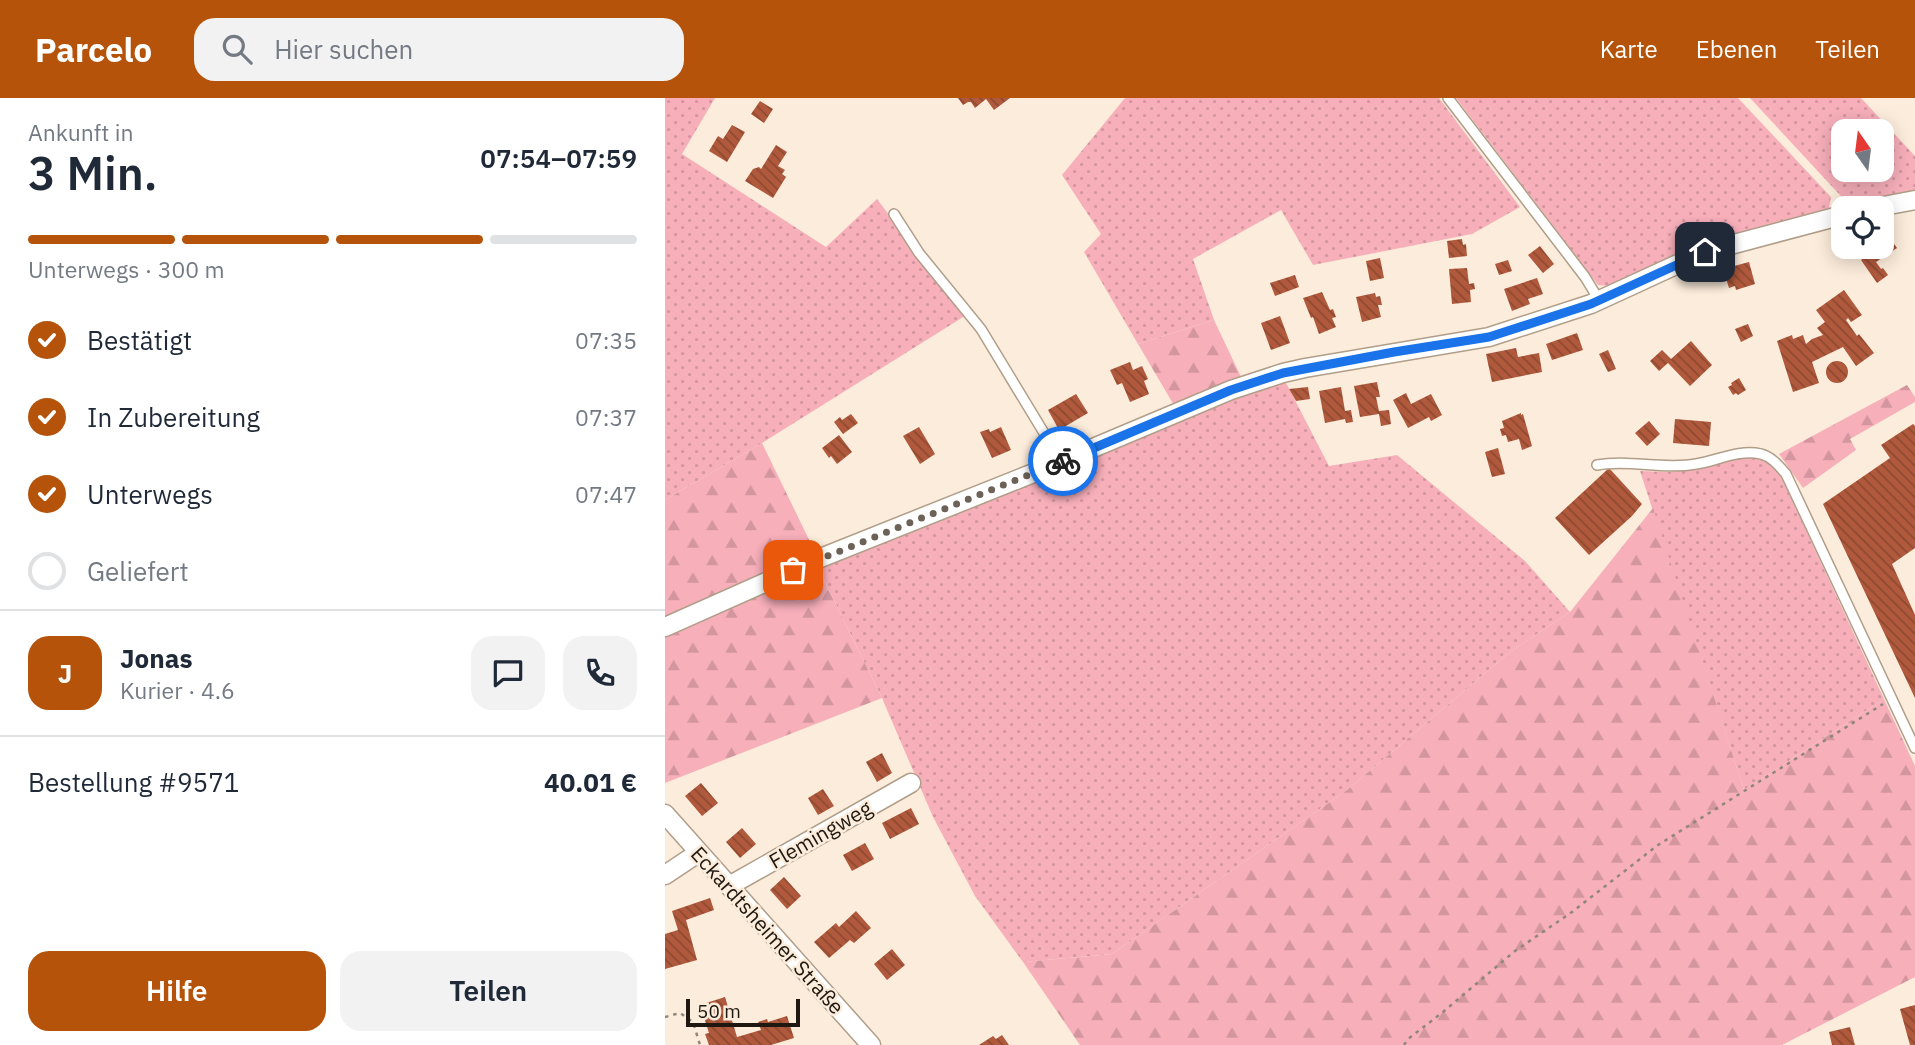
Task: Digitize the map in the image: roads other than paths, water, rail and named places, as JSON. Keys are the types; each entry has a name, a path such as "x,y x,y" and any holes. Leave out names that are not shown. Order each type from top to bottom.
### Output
{"street":[{"path":"1894,204 1915,200"},
{"path":"665,627 818,559 1062,462 1231,390 1283,373 1489,337 1599,300 1705,252 1831,218"},
{"name":"Flemingweg","path":"729,886 911,783"},
{"name":"Eckardtsheimer Straße","path":"665,814 871,1045"},
{"path":"665,875 698,853"}],"lane":[{"path":"1448,98 1585,277 1599,300"},
{"path":"894,214 919,253 981,329 1062,462"},
{"path":"1597,465 1614,462 1667,467 1695,465 1742,453 1761,454 1774,460 1786,474 1915,748"}]}
